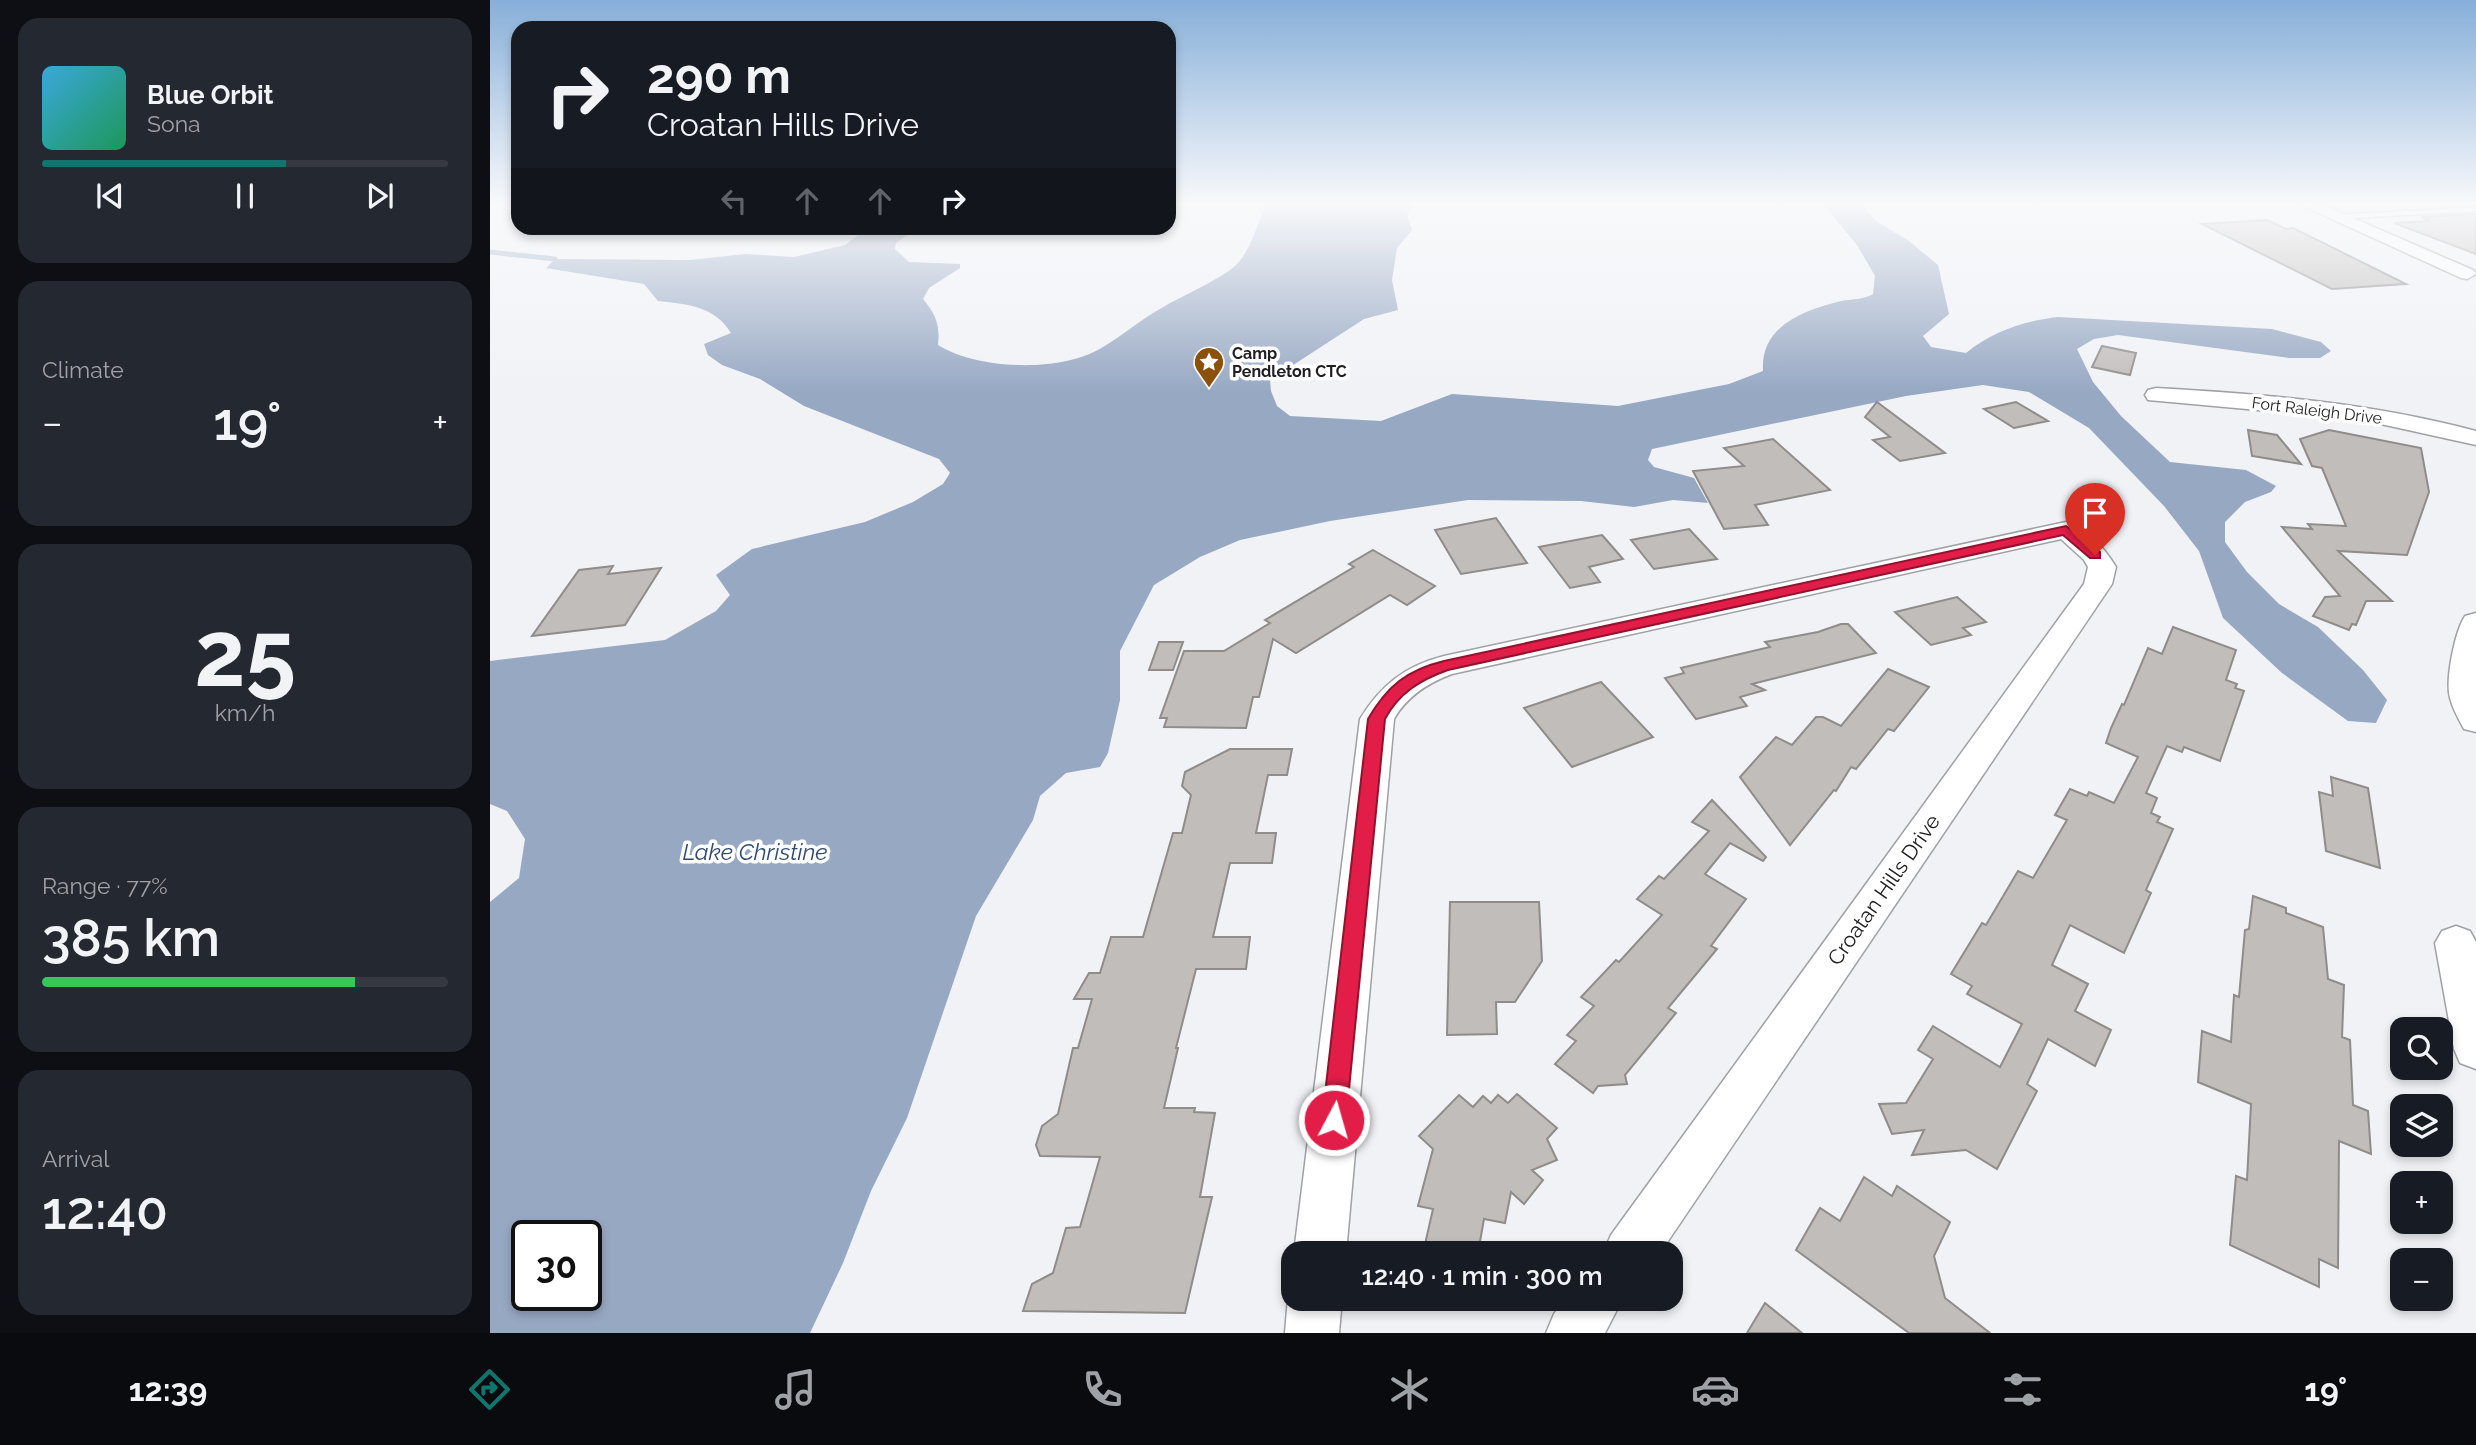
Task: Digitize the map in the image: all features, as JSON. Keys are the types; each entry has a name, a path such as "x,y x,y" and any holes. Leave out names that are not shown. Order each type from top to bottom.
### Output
{"street":[{"path":"2452,267 2468,274"},
{"name":"Fort Raleigh Drive","path":"2156,395 2257,401 2331,410 2407,422 2476,438"},
{"name":"Croatan Hills Drive","path":"1321,1241 1377,719 1387,700 1402,686 1424,673 1444,666 2066,530 2095,555 2102,567 2098,584 1637,1241"},
{"path":"2476,622 2466,664 2465,696 2476,722"},
{"path":"2456,943 2476,1049"},
{"path":"1312,1333 1314,1311"},
{"path":"1573,1333 1588,1311"}],"water":[{"name":"Lake Christine","path":"960,267 929,288 923,299 936,320 938,345 975,360 1020,365 1066,361 1086,355 1103,347 1156,311 1233,267 1394,267 1392,280 1398,310 1364,319 1270,380 1277,406 1290,416 1381,421 1452,394 1618,406 1729,384 1763,371 1764,355 1769,342 1787,322 1813,309 1873,294 1875,276 1870,267 1938,267 1949,314 1923,336 1931,347 1966,353 2009,328 2058,317 2272,329 2321,342 2331,351 2320,358 2289,358 2118,335 2094,339 2077,349 2093,382 2121,416 2170,462 2246,470 2276,486 2271,492 2245,502 2225,522 2225,542 2247,572 2279,604 2318,627 2363,670 2387,700 2376,723 2348,721 2282,673 2223,618 2199,551 2164,506 2089,428 2029,392 1983,385 1906,396 1652,449 1648,460 1654,467 1694,478 1708,503 1673,500 1634,507 1581,501 1468,500 1330,521 1240,540 1200,557 1154,585 1120,651 1120,700 1108,753 1100,767 1066,773 1040,796 1033,820 976,916 907,1118 871,1191 843,1263 810,1333 490,1333 490,902 519,878 525,839 507,811 490,804 490,661 665,640 716,611 730,595 716,575 752,549 865,522 913,502 943,484 950,473 939,459 804,406 760,379 722,365 708,355 704,344 731,333 717,317 708,312 689,305 658,301 644,284 546,268"}],"building":[{"path":"2288,267 2372,267 2406,284 2332,289"},
{"path":"2102,346 2136,353 2130,375 2092,367"},
{"path":"1877,402 1945,453 1900,461 1873,440 1890,437 1865,417"},
{"path":"2016,402 2048,421 2014,428 1984,409"},
{"path":"2248,430 2277,435 2301,464 2252,456"},
{"path":"2329,430 2421,448 2429,492 2407,555 2338,551 2392,601 2366,601 2356,625 2352,624 2349,630 2313,616 2325,597 2340,596 2282,527 2312,529 2308,524 2346,526 2322,468 2312,466 2300,439"},
{"path":"1773,439 1830,490 1755,505 1768,525 1724,529 1693,471 1744,466 1724,448"},
{"path":"1496,518 1527,563 1461,574 1435,530"},
{"path":"1689,529 1717,559 1654,569 1631,540"},
{"path":"1602,535 1623,559 1589,567 1600,582 1570,588 1539,547"},
{"path":"1373,550 1435,586 1407,605 1390,595 1296,653 1273,639 1259,697 1253,697 1246,728 1164,727 1167,718 1160,718 1184,651 1224,651 1270,623 1265,620 1354,567 1349,564"},
{"path":"613,566 608,574 661,568 625,625 532,636 579,570"},
{"path":"1957,597 1986,622 1963,628 1971,635 1931,645 1895,612"},
{"path":"1848,624 1876,653 1752,684 1765,690 1740,697 1747,706 1696,719 1665,678 1684,673 1681,668 1770,647 1765,642 1818,632"},
{"path":"2173,627 2236,650 2226,680 2237,684 2235,688 2244,691 2220,761 2184,747 2182,752 2167,746 2146,793 2157,798 2151,813 2160,817 2157,822 2173,829 2146,890 2151,893 2124,953 2070,925 2052,965 2088,984 2075,1011 2111,1030 2095,1066 2048,1039 2027,1084 2037,1091 1997,1169 1966,1150 1912,1155 1924,1130 1892,1134 1879,1104 1906,1103 1933,1059 1918,1050 1933,1026 2000,1067 2022,1024 1967,994 1972,986 1951,974 1982,923 1986,925 2018,871 2033,878 2067,820 2055,815 2070,789 2087,796 2089,792 2114,803 2138,757 2106,743 2111,728 2122,704 2124,705 2148,648 2162,654"},
{"path":"1159,642 1183,642 1173,670 1149,670"},
{"path":"1888,669 1929,687 1894,731 1888,729 1856,769 1851,767 1836,791 1834,790 1790,845 1740,777 1776,737 1792,745 1816,717 1823,717 1841,726"},
{"path":"1601,682 1653,737 1572,767 1524,708"},
{"path":"1230,749 1292,749 1287,775 1268,775 1256,833 1276,833 1272,863 1230,863 1213,937 1250,937 1246,969 1196,969 1164,1108 1195,1108 1194,1112 1215,1113 1200,1197 1212,1197 1185,1313 1023,1311 1032,1284 1053,1273 1066,1228 1080,1227 1100,1157 1040,1156 1036,1145 1042,1126 1058,1114 1073,1048 1078,1048 1092,999 1074,999 1089,973 1100,973 1111,937 1143,937 1173,833 1182,833 1191,795 1182,786 1185,772"},
{"path":"2331,777 2368,788 2380,868 2326,851 2319,792 2333,796"},
{"path":"1712,800 1766,857 1763,861 1730,843 1705,874 1746,899 1711,946 1717,949 1668,1008 1676,1013 1625,1075 1627,1084 1598,1086 1593,1093 1555,1064 1576,1041 1567,1035 1594,1006 1581,997 1616,960 1619,962 1662,915 1637,899 1659,876 1664,879 1709,831 1692,822"},
{"path":"2253,896 2286,908 2286,913 2323,927 2328,979 2344,985 2342,1037 2350,1040 2353,1105 2368,1111 2371,1154 2339,1141 2338,1268 2319,1259 2319,1287 2230,1245 2236,1176 2247,1180 2251,1104 2198,1082 2202,1031 2231,1042 2234,995 2239,997 2245,930 2249,929"},
{"path":"1450,902 1539,902 1542,961 1515,1002 1496,1002 1497,1034 1447,1035"},
{"path":"1517,1094 1557,1128 1547,1139 1557,1160 1532,1170 1543,1180 1524,1204 1511,1192 1505,1223 1484,1219 1480,1241 1426,1241 1433,1209 1418,1206 1433,1149 1419,1136 1459,1095 1473,1107 1483,1096 1491,1103 1498,1095 1508,1103"},
{"path":"1864,1177 1892,1196 1897,1186 1950,1222 1934,1256 1945,1298 1990,1333 1909,1333 1796,1250 1820,1208 1840,1221"},
{"path":"1765,1303 1802,1333 1747,1333"}],"place":[{"name":"Camp Pendleton CTC","path":"1209,389"}],"route":[{"path":"1334,1120 1377,719 1387,700 1402,686 1424,673 1444,666 2066,530 2095,555"}]}
